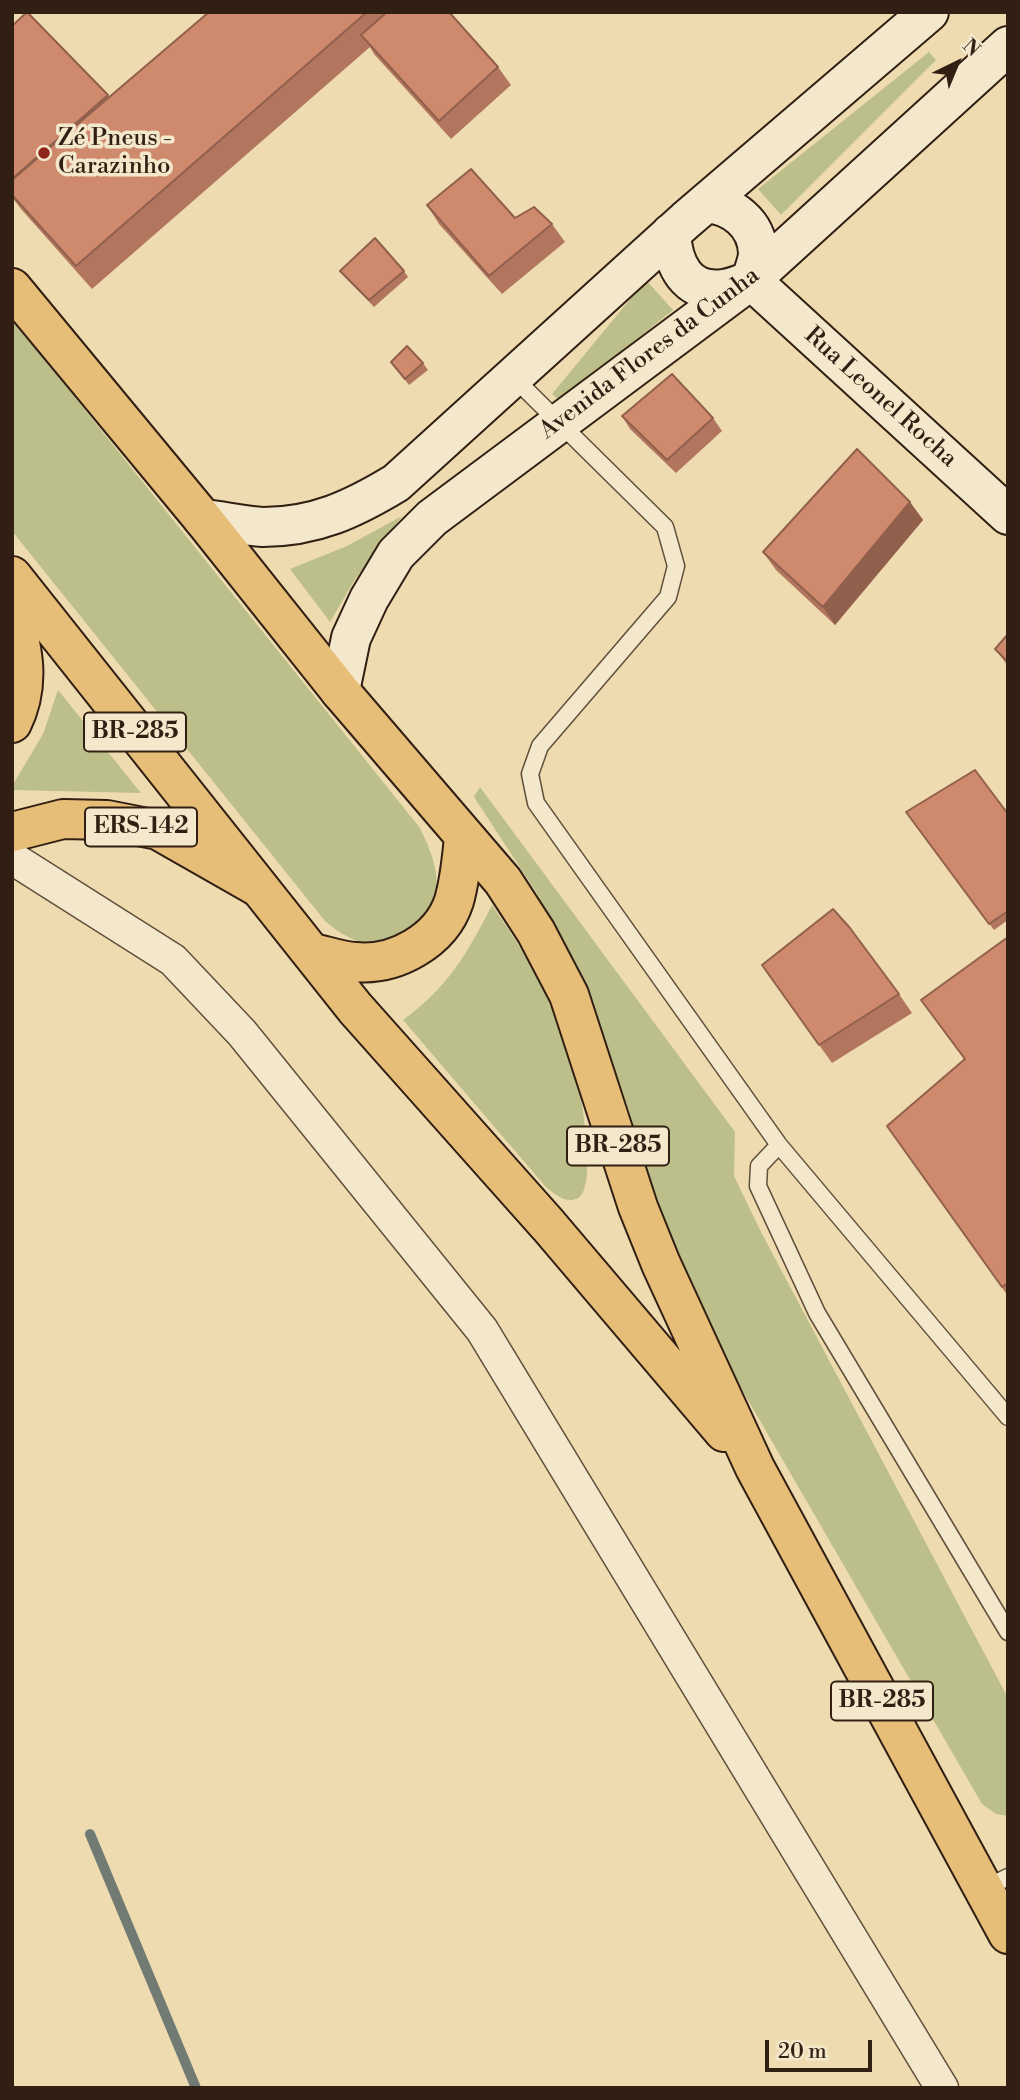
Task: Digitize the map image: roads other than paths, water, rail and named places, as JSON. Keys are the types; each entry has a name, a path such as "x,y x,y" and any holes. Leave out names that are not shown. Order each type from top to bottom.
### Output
{"main road":[{"path":"204,519 263,527 313,523 358,506 397,483 671,233 929,12"},
{"name":"Avenida Flores da Cunha","path":"340,691 351,639 369,599 396,554 432,518 751,281 1008,46"},
{"path":"671,233 673,254 678,268 690,281 704,289 723,289 751,281 758,253 747,223 735,211 721,204 706,203"},
{"name":"Rua Leonel Rocha","path":"751,281 1008,515"},
{"name":"BR-285","path":"12,288 204,519 340,691 503,881 530,922 569,995 638,1207 661,1264 755,1468 996,1883 1008,1934"},
{"name":"BR-285","path":"12,576 355,1008 549,1226 755,1468"},
{"path":"12,610 23,649 24,682 19,709 12,723"},
{"name":"ERS-142","path":"12,832 63,819 107,821 158,830 258,887"},
{"path":"313,953 356,962 386,961 411,953 440,925 453,904 460,875 464,837"}],"street":[{"path":"12,858 173,960 242,1033 482,1330 942,2088"}],"lane":[{"path":"513,377 665,527 676,566 668,597 540,747 530,774 536,803 779,1145 1008,1417"},
{"path":"779,1145 759,1166 758,1186 817,1313 1008,1632"}],"waterway":[{"path":"90,1834 196,2088"}],"place":[{"name":"Zé Pneus - Carazinho","path":"44,153"}]}
